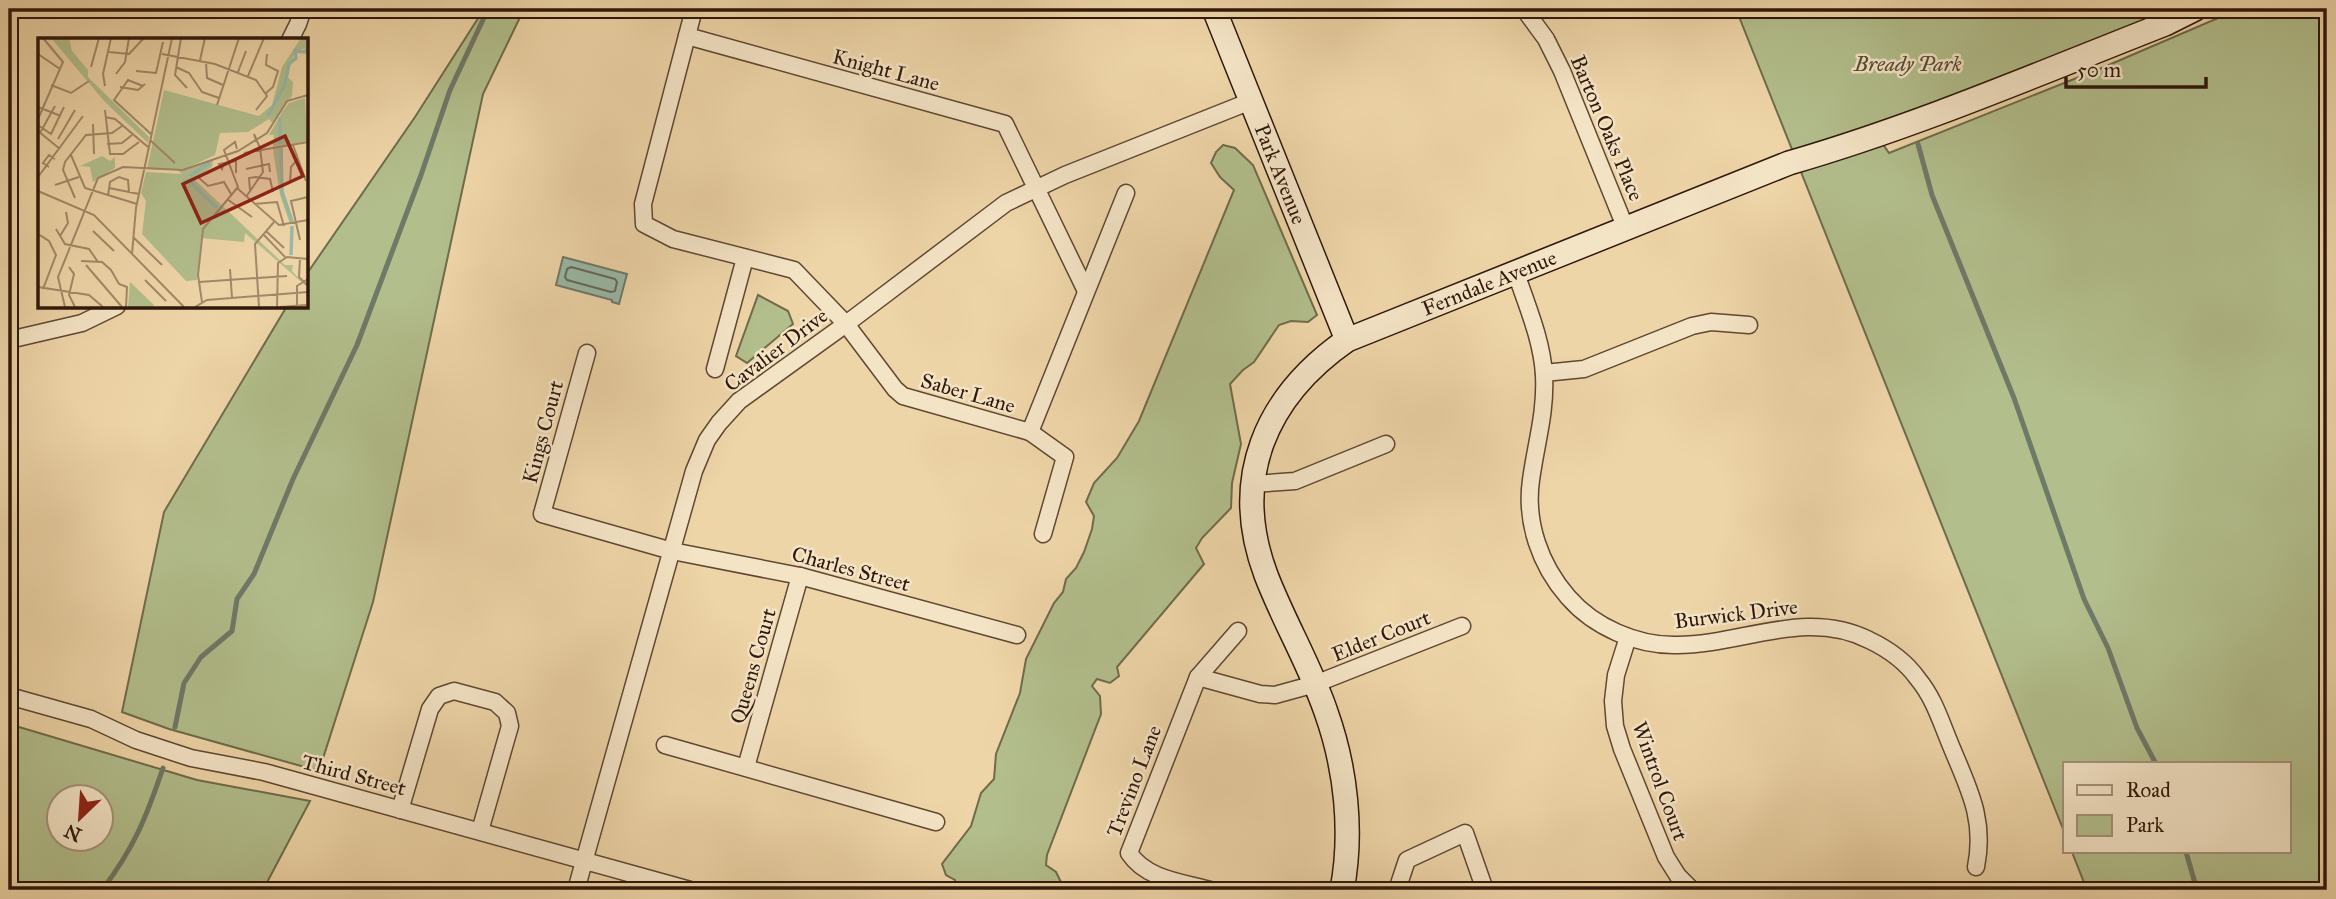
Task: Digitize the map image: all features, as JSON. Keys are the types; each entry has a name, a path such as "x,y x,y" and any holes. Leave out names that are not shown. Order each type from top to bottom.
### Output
{"street":[{"path":"291,38 303,9"},
{"path":"694,9 643,204 644,224 673,239 794,270 846,324"},
{"name":"Park Avenue","path":"1214,9 1347,340"},
{"name":"Barton Oaks Place","path":"1524,9 1546,39 1562,71 1626,229"},
{"name":"Ferndale Avenue","path":"1342,890 1347,836 1345,795 1338,752 1315,684 1266,574 1252,519 1254,484 1261,447 1282,402 1308,370 1347,340 1789,163 1863,142 2165,24 2194,9"},
{"name":"Knight Lane","path":"687,36 1005,124 1037,188"},
{"name":"Cavalier Drive","path":"576,890 694,471 707,440 719,423 739,401 1006,203 1251,101"},
{"path":"1037,188 1086,290"},
{"name":"Saber Lane","path":"1030,432 1126,193"},
{"path":"715,369 745,258"},
{"name":"Burwick Drive","path":"1516,273 1539,341 1544,373 1543,413 1531,480 1533,530 1541,556 1569,599 1589,616 1628,637 1650,643 1676,645 1799,626 1826,626 1852,632 1880,645 1910,670 1933,702 1975,807 1980,836 1976,867"},
{"path":"9,340 82,323 113,308"},
{"path":"1544,373 1584,369 1692,326 1711,322 1749,325"},
{"name":"Saber Lane","path":"846,324 895,389 904,396 1030,432 1065,457 1042,534"},
{"name":"Kings Court","path":"587,353 542,514 672,551"},
{"path":"1254,484 1295,481 1386,444"},
{"name":"Charles Street","path":"672,551 800,576 1017,635"},
{"name":"Queens Court","path":"746,767 800,576"},
{"name":"Elder Court","path":"1315,684 1462,626"},
{"name":"Trevino Lane","path":"1210,890 1152,874 1137,866 1129,853 1198,677 1238,631"},
{"name":"Wintrol Court","path":"1628,637 1616,675 1613,701 1615,726 1666,857 1678,876 1692,890"},
{"path":"1198,677 1260,694 1275,695 1315,684"},
{"path":"400,810 430,709 439,696 454,691 495,702 507,713 510,726 480,831"},
{"name":"Third Street","path":"9,696 90,719 136,740 191,758 264,772 690,890"},
{"path":"665,745 936,822"},
{"path":"1397,890 1407,859 1465,833 1485,890"}],"green space":[{"path":"484,9 524,9 483,94 373,602 319,771 169,729 122,712 164,512 286,308 308,308 308,272 415,117"},
{"name":"Bready Park","path":"1736,9 2183,9 1878,137 1889,153 2104,67 2239,9 2327,9 2327,890 2087,890 2072,853 2290,853 2290,762 2063,762 2063,829"},
{"path":"1223,145 1235,148 1253,165 1317,315 1308,322 1291,321 1279,325 1254,362 1230,384 1241,444 1232,483 1231,508 1196,548 1204,564 1117,667 1119,676 1110,683 1097,679 1092,686 1100,696 1101,714 1047,855 1046,865 1056,872 1063,886 1062,890 954,890 955,880 946,875 942,864 971,826 981,793 994,779 996,754 1020,693 1026,659 1054,603 1063,592 1066,579 1076,568 1092,529 1094,516 1086,502 1094,483 1117,458 1139,421 1234,190 1220,177 1211,163"},
{"path":"758,295 788,311 793,324 747,363 736,356"},
{"path":"9,724 197,780 310,801 263,890 9,890"}],"water":[{"path":"563,257 627,274 619,304 556,285"}],"waterway":[{"path":"175,727 184,683 201,657 232,631 237,599 254,574 293,479 357,345 450,90 488,9"},
{"path":"1918,144 1932,195 2014,398 2084,599 2108,648 2137,728 2155,762"},
{"path":"102,890 138,832 163,768"},
{"path":"2186,853 2197,890"}]}
